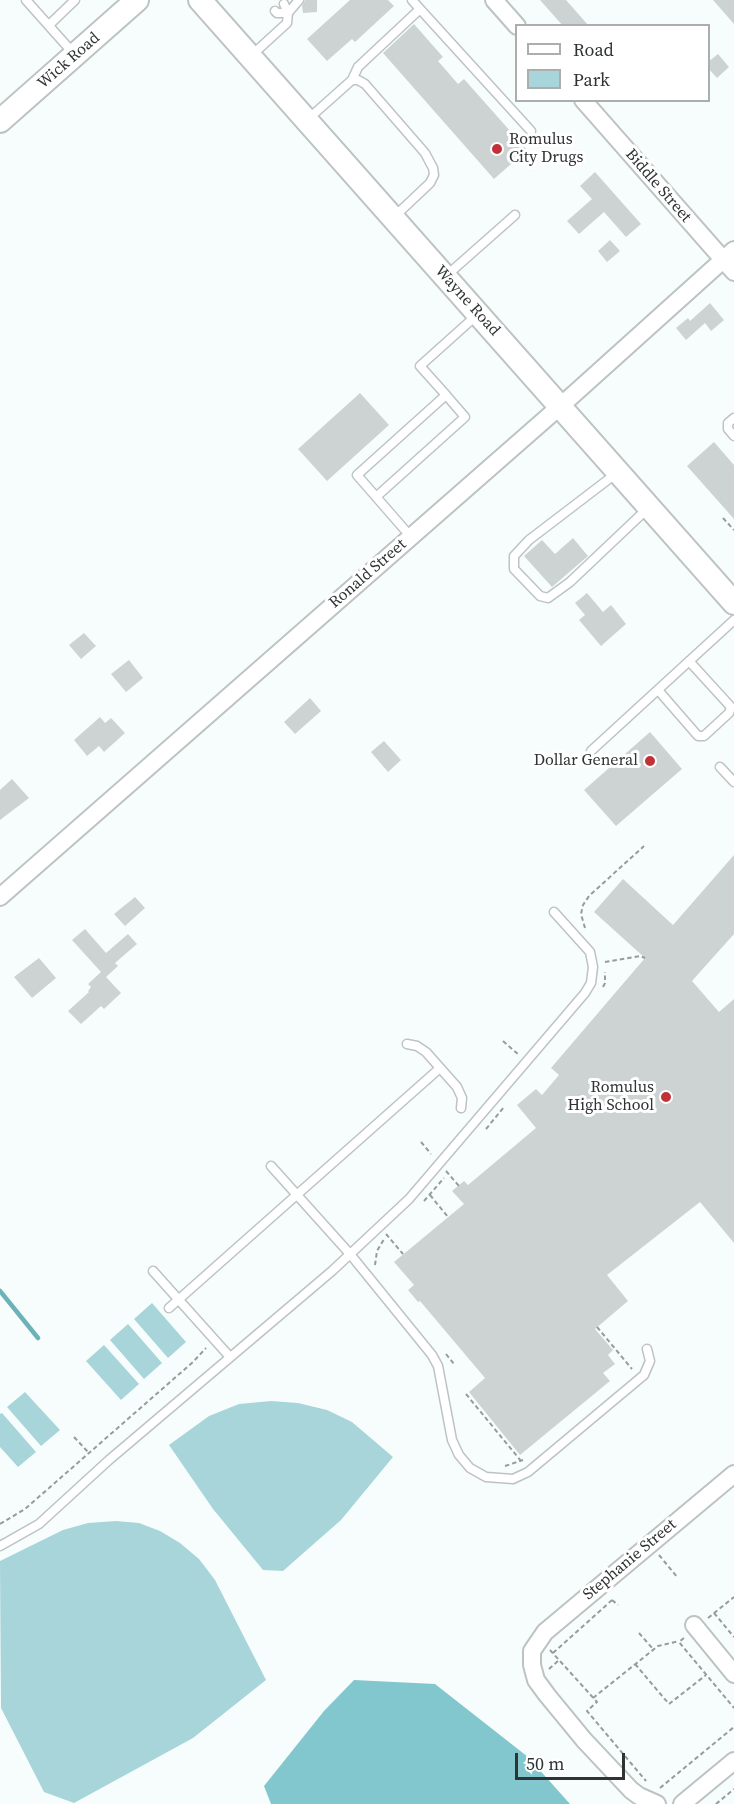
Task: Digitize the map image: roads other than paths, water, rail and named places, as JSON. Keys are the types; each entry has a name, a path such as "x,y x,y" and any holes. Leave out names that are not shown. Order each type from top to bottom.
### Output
{"main road":[{"name":"Wick Road","path":"3,112 75,55 137,0"},
{"name":"Wayne Road","path":"200,0 734,603"}],"street":[{"path":"494,0 515,25"},
{"name":"Biddle Street","path":"585,102 730,261"},
{"name":"Ronald Street","path":"0,897 560,405 730,261"},
{"name":"Stephanie Street","path":"656,1798 639,1796 631,1790 547,1695 536,1680 532,1665 541,1650 545,1632 734,1474"},
{"path":"694,1625 734,1674"},
{"path":"682,1804 734,1761"}],"lane":[{"path":"26,0 75,55"},
{"path":"49,25 75,0"},
{"path":"288,13 298,0"},
{"path":"412,0 531,131"},
{"path":"250,57 287,23 288,13 284,4"},
{"path":"307,120 352,80 357,67 420,9"},
{"path":"275,11 288,13"},
{"path":"352,80 365,84 425,153 433,168 434,175 430,183 393,218"},
{"path":"445,276 515,215"},
{"path":"376,497 465,417 420,366 478,314"},
{"path":"411,537 357,475 446,395"},
{"path":"734,418 728,423 728,429 734,436"},
{"path":"618,472 529,540 513,556 514,569 540,596 548,597 570,582 649,507"},
{"path":"591,751 734,620"},
{"path":"658,690 698,736 704,736 729,713 730,707 689,661"},
{"path":"720,767 734,782"},
{"path":"0,1546 39,1524 350,1254 409,1199 585,993 591,983 593,967 590,952 554,912"},
{"path":"407,1044 417,1046 426,1052 457,1087 462,1098 460,1108"},
{"path":"169,1308 440,1068"},
{"path":"271,1166 350,1254 438,1366 452,1440 459,1455 470,1467 486,1477 513,1479 528,1472 644,1375 650,1361 646,1349"},
{"path":"153,1271 230,1358"}],"waterway":[{"path":"0,1291 38,1338"}],"place":[{"name":"Romulus City Drugs","path":"497,149"},
{"name":"Dollar General","path":"650,761"},
{"name":"Romulus High School","path":"666,1097"}]}
